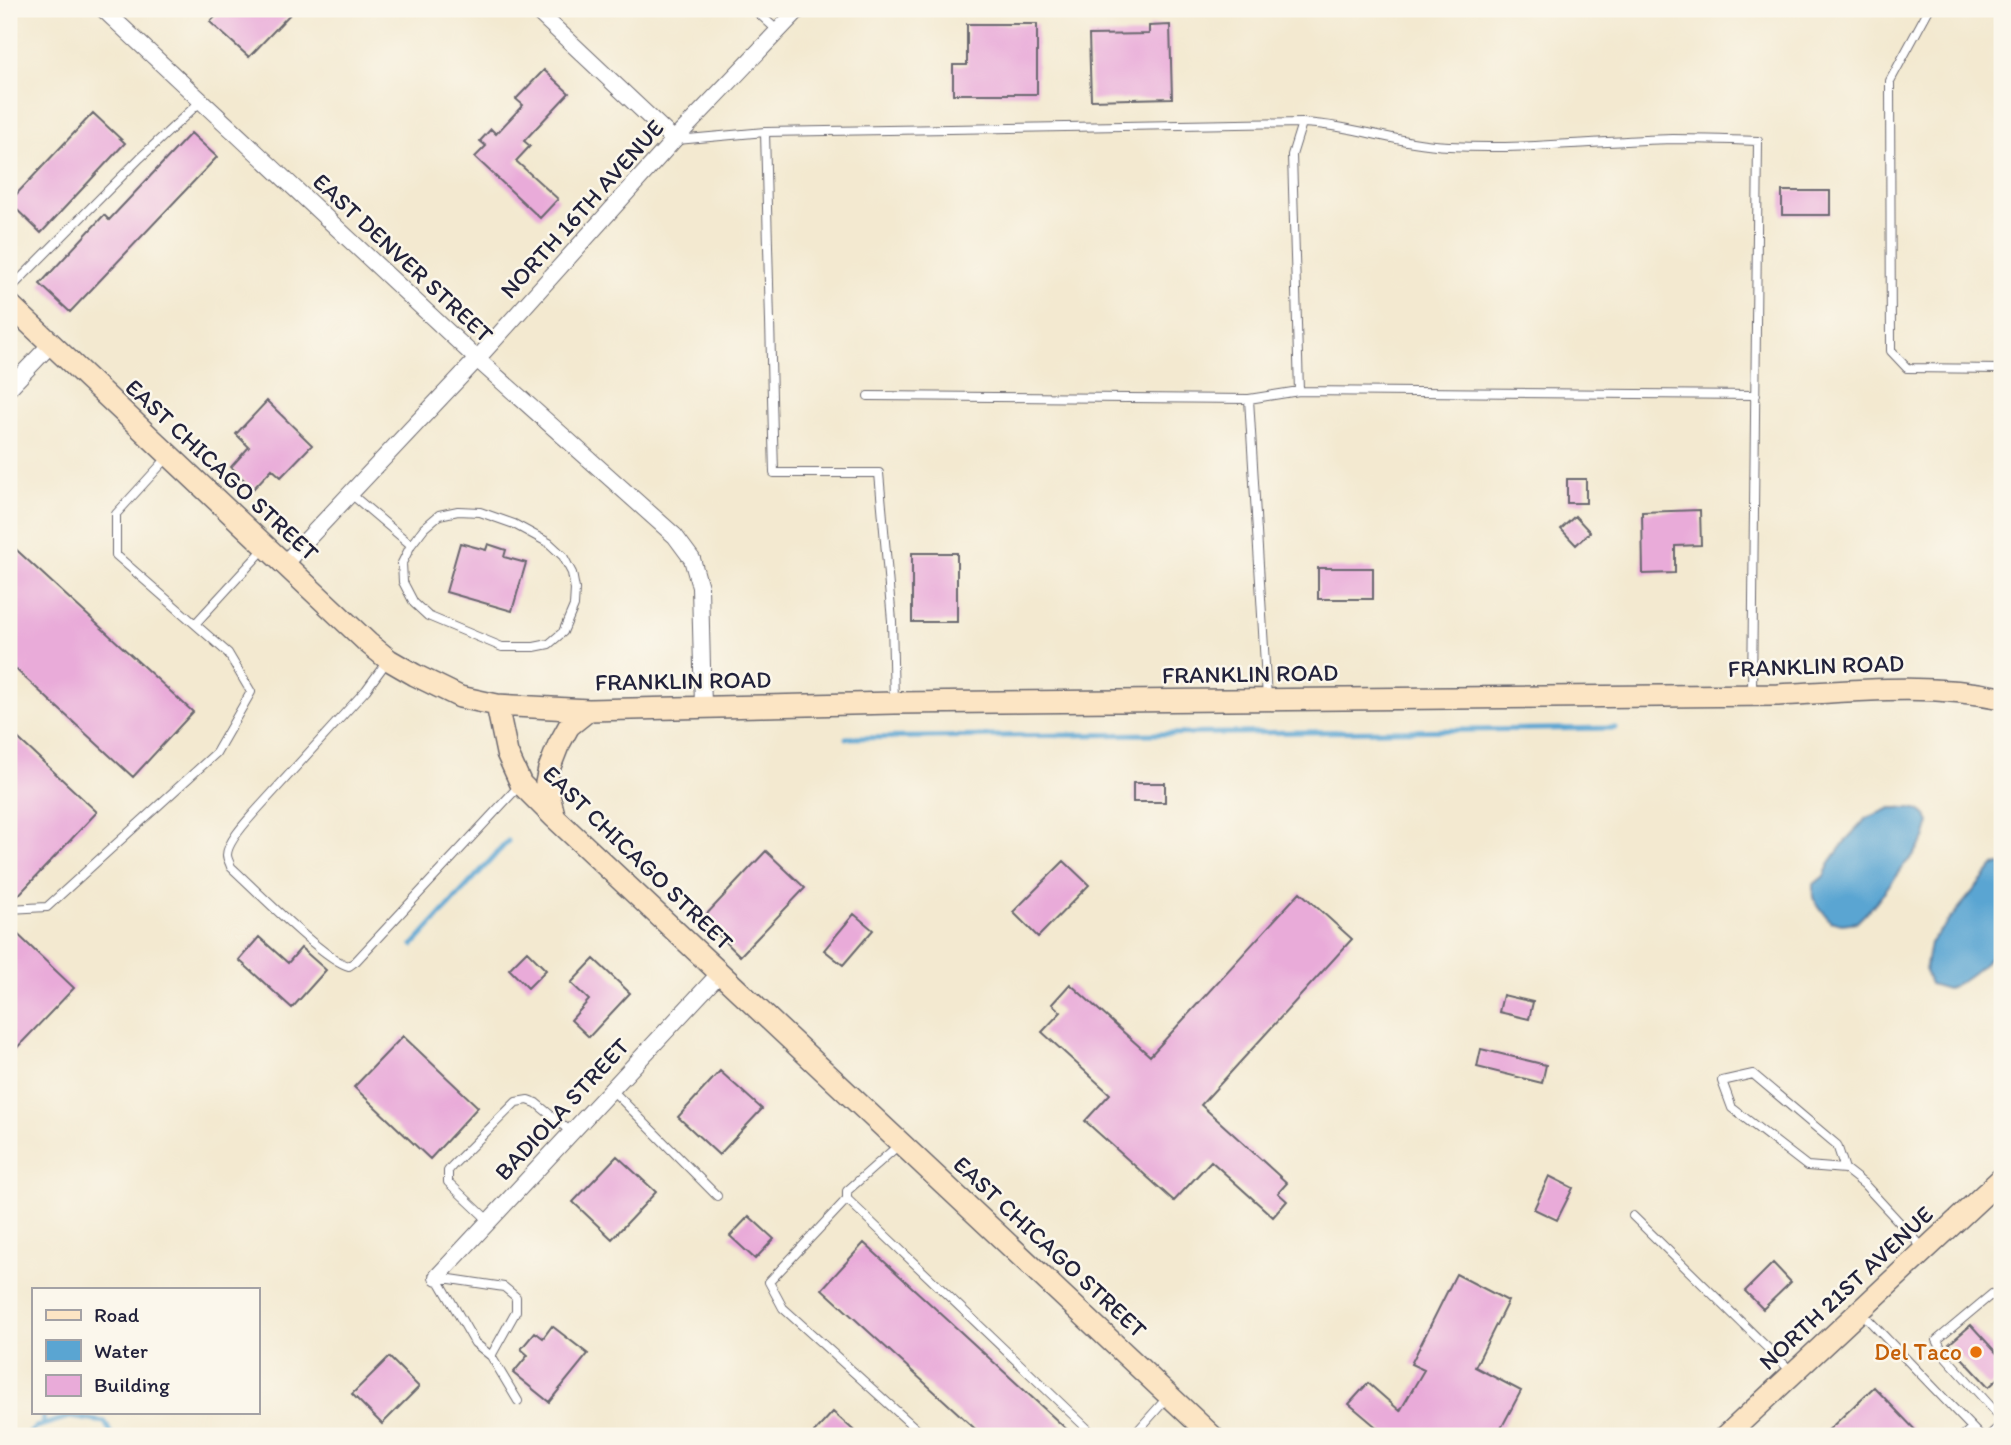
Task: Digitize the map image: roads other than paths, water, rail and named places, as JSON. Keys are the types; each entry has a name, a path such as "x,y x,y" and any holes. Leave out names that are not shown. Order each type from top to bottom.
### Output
{"street":[{"name":"EAST DENVER STREET","path":"103,9 477,359 675,536 692,559 700,587 703,707"},
{"path":"536,9 674,140"},
{"name":"NORTH 16TH AVENUE","path":"284,564 477,359 674,140 799,9"},
{"name":"EAST CHICAGO STREET","path":"9,304 388,660 460,697 498,705 507,753 522,784 554,817 1212,1436"},
{"path":"9,388 51,344"},
{"name":"FRANKLIN ROAD","path":"498,705 590,710 894,703 1752,695 1876,689 1935,689 2002,698"},
{"path":"554,817 546,783 549,769 569,726 590,710"},
{"name":"BADIOLA STREET","path":"437,1277 720,973"},
{"name":"NORTH 21ST AVENUE","path":"1726,1436 2002,1178"}],"lane":[{"path":"754,9 778,31"},
{"path":"1929,9 1891,81 1891,351 1907,368 2002,369"},
{"path":"9,290 140,158 201,101"},
{"path":"1299,391 1292,155 1302,124"},
{"path":"674,140 765,132 1327,124 1448,146 1542,146 1674,139 1758,141 1752,695"},
{"path":"765,132 774,472 879,472 892,621 894,703"},
{"path":"868,396 1249,399 1299,391 1756,395"},
{"path":"1249,399 1267,700"},
{"path":"9,909 47,907 216,753 251,692 229,653 116,555 116,514 169,456"},
{"path":"351,494 411,545"},
{"path":"458,512 480,512 513,524 549,543 563,556 572,573 575,589 574,606 563,632 549,644 502,647 428,616 414,603 403,582 402,563 411,545 439,515 458,512"},
{"path":"195,624 266,547"},
{"path":"388,660 366,690 246,822 227,855 231,867 313,942 341,964 348,966 356,961 522,784"},
{"path":"1845,1169 1837,1144 1753,1074 1722,1081 1731,1108 1807,1166 1845,1169 1864,1184 1925,1250"},
{"path":"611,1089 718,1196"},
{"path":"489,1222 448,1182 448,1171 452,1166 516,1102 528,1100 536,1103 571,1132"},
{"path":"901,1143 846,1191 847,1199 1095,1436"},
{"path":"847,1199 769,1282 783,1308 922,1436"},
{"path":"1633,1216 1793,1373"},
{"path":"437,1277 475,1343 491,1356 518,1401"},
{"path":"437,1277 504,1287 516,1297 516,1311 491,1356"},
{"path":"1989,1436 2002,1421 1945,1356 1937,1340 1992,1294 2001,1303"},
{"path":"1860,1311 1980,1436"},
{"path":"1133,1436 1169,1395"},
{"path":"1963,1436 1972,1428"}],"water":[{"path":"1891,808 1909,808 1923,813 1930,822 1925,839 1876,903 1857,922 1842,924 1830,921 1813,898 1813,885 1824,876 1847,839 1867,818"},
{"path":"2002,865 2002,943 1978,969 1955,985 1947,989 1930,984 1925,971 1930,943 1994,866"}],"waterway":[{"path":"846,738 1615,728"},
{"path":"413,945 508,841"},
{"path":"43,1425 44,1414"},
{"path":"27,1436 36,1427 69,1417 105,1422 112,1436"}],"place":[{"name":"Del Taco","path":"1976,1352"}]}
